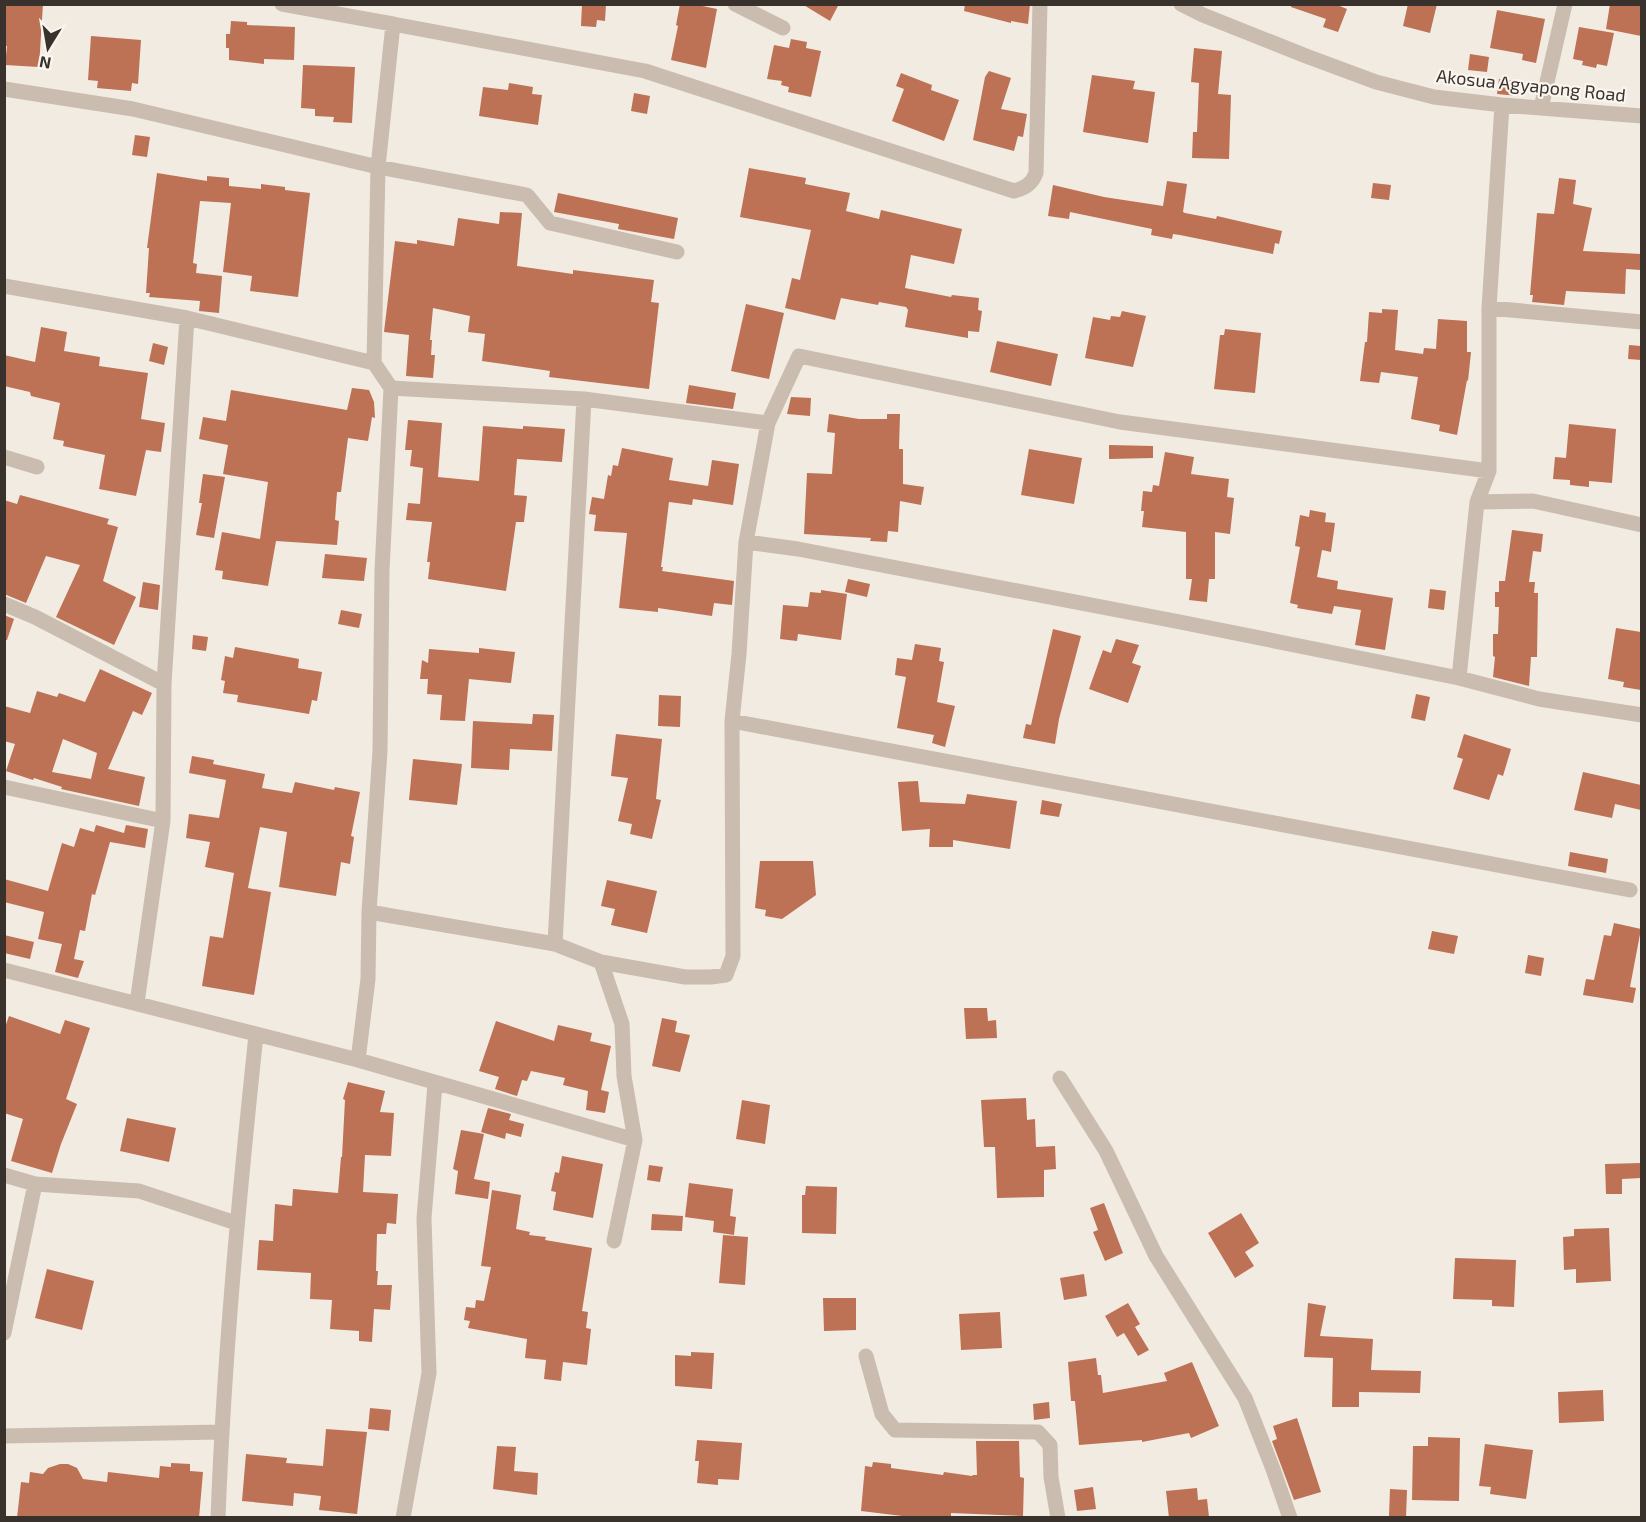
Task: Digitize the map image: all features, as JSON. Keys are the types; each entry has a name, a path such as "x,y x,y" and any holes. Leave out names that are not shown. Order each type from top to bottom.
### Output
{"street":[{"path":"282,4 645,71 1014,190 1028,186 1036,173 1040,4"},
{"path":"735,4 783,28"},
{"name":"Akosua Agyapong Road","path":"1180,4 1205,10 1376,82 1434,97 1641,116"},
{"path":"1541,108 1565,4"},
{"path":"358,1060 368,978 369,912 380,751 382,571 391,388 374,363 378,167 393,24"},
{"path":"4,89 133,108 378,167 527,195 550,223 677,252"},
{"path":"1459,678 1477,502 1489,471 1489,308 1502,105"},
{"path":"4,285 187,318 374,363"},
{"path":"1489,308 1641,322"},
{"path":"137,1003 165,796 164,684 187,318"},
{"path":"369,912 555,944 601,962 685,976 726,975 733,956 732,721 746,542 768,423 799,356 1120,422 1489,471"},
{"path":"391,388 584,399 768,423"},
{"path":"555,944 584,399"},
{"path":"4,457 37,467"},
{"path":"1477,502 1533,501 1641,525"},
{"path":"746,542 809,551 1130,612 1459,678 1539,699 1641,715"},
{"path":"4,604 35,617 164,684"},
{"path":"732,721 1630,890"},
{"path":"4,787 163,821"},
{"path":"601,962 622,1024 624,1076 635,1140 614,1241"},
{"path":"4,970 358,1060 635,1140"},
{"path":"218,1518 221,1432 236,1223 256,1035"},
{"path":"1060,1077 1107,1151 1156,1256 1245,1398 1290,1518"},
{"path":"404,1518 429,1373 424,1218 435,1083"},
{"path":"4,1175 35,1184 139,1191 236,1223"},
{"path":"4,1333 35,1184"},
{"path":"866,1356 882,1414 895,1430 1038,1432 1050,1445 1051,1477 1058,1518"},
{"path":"4,1436 221,1432"}],"building":[{"path":"4,4 43,4 39,67 5,65 7,46 4,46"},
{"path":"582,4 606,4 605,21 597,20 596,27 581,26"},
{"path":"680,4 717,9 706,68 671,60"},
{"path":"802,4 839,4 830,21"},
{"path":"965,4 1030,4 1028,24 1011,21 1011,23 964,11"},
{"path":"1291,4 1335,4 1347,9 1338,32 1323,27 1326,19 1291,7"},
{"path":"1408,4 1437,4 1430,33 1403,26"},
{"path":"1610,4 1641,4 1641,36 1606,29"},
{"path":"1497,10 1545,19 1536,63 1522,60 1523,54 1490,48"},
{"path":"231,21 247,22 247,25 295,27 294,60 264,59 264,64 229,60 226,34 230,34"},
{"path":"1579,27 1614,33 1607,66 1597,64 1596,68 1582,65 1583,61 1573,59"},
{"path":"91,36 141,40 138,84 132,83 131,91 97,88 98,81 88,80"},
{"path":"791,39 807,42 806,48 821,51 811,97 788,92 789,87 781,85 782,81 767,79 774,45 789,48"},
{"path":"1194,48 1222,51 1218,94 1231,95 1229,159 1192,158 1193,132 1197,132 1199,83 1191,82"},
{"path":"1470,54 1489,57 1487,72 1468,70"},
{"path":"303,65 355,67 352,123 333,122 334,117 315,116 315,109 301,108"},
{"path":"989,71 1011,78 1001,109 1027,114 1023,137 1018,136 1014,151 973,140 985,77"},
{"path":"901,73 932,85 931,90 959,100 944,141 892,121 904,89 896,86"},
{"path":"1092,75 1135,81 1133,89 1155,92 1148,143 1083,132"},
{"path":"1499,79 1520,81 1518,96 1497,94"},
{"path":"509,83 533,87 532,94 542,95 538,125 479,116 483,87 508,90"},
{"path":"634,93 650,96 647,114 631,111"},
{"path":"135,135 150,137 147,157 132,155"},
{"path":"749,168 806,178 805,184 850,193 846,211 879,219 881,210 962,229 954,264 911,255 905,288 951,297 952,295 979,298 978,310 982,311 979,332 968,331 968,338 905,327 908,310 906,307 879,302 878,305 841,298 835,320 785,308 792,278 800,280 811,230 740,217"},
{"path":"157,173 207,181 207,176 229,178 229,186 261,189 261,184 310,193 298,297 250,291 252,276 223,272 231,203 200,201 193,263 197,264 196,273 222,276 219,313 199,311 200,301 149,297 150,293 146,293 149,248 147,248"},
{"path":"1559,178 1576,180 1573,204 1592,208 1583,251 1641,254 1641,270 1626,269 1625,294 1566,291 1564,305 1532,302 1533,295 1530,295 1537,213 1554,214"},
{"path":"1167,181 1187,184 1183,212 1185,213 1216,219 1217,216 1282,231 1279,244 1275,243 1273,254 1180,235 1173,234 1172,239 1151,235 1152,229 1070,212 1069,219 1048,216 1053,185 1104,197 1163,206"},
{"path":"1373,183 1391,185 1389,200 1371,198"},
{"path":"558,193 678,218 674,239 618,229 619,224 554,212"},
{"path":"500,212 522,213 517,266 573,274 573,270 654,280 651,302 659,303 649,389 549,377 550,371 482,361 485,334 468,332 470,316 433,308 430,340 432,340 431,355 435,355 433,378 406,376 409,335 384,332 395,241 417,244 417,240 454,246 458,218 499,224"},
{"path":"746,304 784,313 769,379 731,371"},
{"path":"1382,309 1398,310 1395,350 1423,354 1424,348 1436,349 1438,319 1467,321 1467,352 1471,352 1468,381 1457,435 1439,431 1440,425 1411,419 1418,377 1381,372 1379,383 1360,381 1365,342 1367,342 1369,312 1382,313"},
{"path":"1122,311 1146,316 1133,367 1085,358 1093,317 1110,320 1111,316 1120,317"},
{"path":"41,327 67,332 64,351 100,357 99,366 148,373 141,419 165,423 161,452 146,450 136,496 99,489 105,455 63,446 64,441 53,439 60,403 31,396 30,392 4,386 4,355 35,362"},
{"path":"1225,329 1261,333 1255,393 1214,389 1220,335 1224,335"},
{"path":"997,341 1058,354 1051,386 990,372"},
{"path":"153,343 168,347 164,365 149,361"},
{"path":"1629,345 1641,346 1641,360 1628,359"},
{"path":"689,385 736,393 733,409 686,403"},
{"path":"352,388 369,390 374,402 375,418 372,417 368,441 348,438 341,492 337,492 335,520 339,521 337,545 276,541 268,586 222,579 223,571 215,570 222,532 260,539 268,482 223,474 228,445 199,439 203,417 226,421 231,390 347,410"},
{"path":"791,397 811,398 810,416 787,414"},
{"path":"829,414 859,419 887,419 887,414 900,414 899,449 903,449 903,484 924,487 921,505 900,501 898,532 888,531 887,542 870,541 871,538 804,534 807,473 832,474 835,433 827,432"},
{"path":"408,420 442,423 438,477 479,481 483,426 565,429 562,462 517,459 514,495 527,496 524,522 516,522 506,591 428,579 430,562 427,562 432,522 406,520 408,503 420,504 423,468 410,466 412,450 405,450"},
{"path":"1569,424 1616,429 1612,483 1589,481 1589,487 1570,485 1570,480 1553,479 1555,457 1566,458"},
{"path":"1109,445 1153,446 1153,458 1109,459"},
{"path":"622,448 673,458 669,480 708,486 712,460 739,464 733,505 693,499 692,505 669,502 661,567 663,567 662,571 734,581 732,605 714,603 712,616 658,608 658,612 619,608 627,533 594,531 596,515 589,514 592,497 604,499 608,475 611,476 613,465 618,466"},
{"path":"1029,449 1082,458 1074,504 1021,495"},
{"path":"1165,452 1194,457 1191,474 1229,479 1227,497 1234,498 1230,534 1215,532 1215,579 1209,579 1207,602 1189,600 1192,579 1186,579 1186,532 1142,527 1143,491 1152,492 1153,485 1159,486"},
{"path":"203,474 225,477 214,538 196,535 202,503 199,503"},
{"path":"20,495 109,519 107,524 118,527 103,581 136,597 114,645 56,617 80,565 46,556 26,603 4,594 4,500 17,504"},
{"path":"1310,510 1326,513 1325,522 1335,523 1331,552 1322,550 1317,577 1338,581 1337,589 1393,598 1385,650 1355,645 1361,610 1334,606 1332,614 1297,608 1298,605 1290,603 1300,547 1295,546 1300,515 1309,517"},
{"path":"1512,530 1543,534 1541,552 1533,551 1529,582 1535,582 1534,593 1538,593 1537,657 1531,657 1529,686 1493,677 1495,657 1493,656 1493,634 1498,634 1499,607 1495,607 1495,592 1499,592 1499,581 1505,581"},
{"path":"325,554 367,558 364,581 322,578"},
{"path":"848,579 870,584 867,597 845,592"},
{"path":"143,582 160,585 158,610 139,607"},
{"path":"1430,589 1446,591 1444,610 1428,608"},
{"path":"821,590 847,594 841,640 798,634 797,641 780,639 783,605 808,607 810,592 821,593"},
{"path":"341,610 362,614 359,628 338,624"},
{"path":"4,615 14,619 7,640 4,640"},
{"path":"1616,628 1641,632 1641,690 1623,687 1624,682 1608,679"},
{"path":"1053,629 1081,636 1059,719 1055,744 1023,738 1026,724 1031,725"},
{"path":"193,635 208,637 206,651 192,649"},
{"path":"1116,639 1139,645 1132,663 1141,666 1128,703 1089,689 1103,650 1111,653"},
{"path":"915,644 941,648 939,661 944,662 937,702 955,706 945,747 932,743 934,735 897,728 906,677 895,675 897,658 912,660"},
{"path":"235,647 299,659 298,668 322,672 317,701 312,700 309,714 237,702 238,695 223,693 225,681 221,680 225,656 233,658"},
{"path":"479,648 515,652 511,683 469,679 465,721 440,720 442,695 427,694 428,679 420,679 422,660 428,663 429,649 479,653"},
{"path":"100,669 152,693 142,715 133,711 108,769 145,777 139,806 61,789 62,787 6,771 15,744 4,741 4,706 30,713 37,691 57,697 59,693 85,702","holes":["63,739 97,753 91,779 52,772"]},
{"path":"1416,694 1430,697 1425,721 1411,718"},
{"path":"659,695 681,696 680,727 658,726"},
{"path":"533,714 554,715 552,751 510,749 509,770 471,768 473,721 532,724"},
{"path":"616,734 662,739 656,799 661,800 652,839 630,834 632,824 618,821 628,778 611,776"},
{"path":"1464,734 1511,749 1503,776 1498,774 1489,800 1453,789 1463,759 1457,757"},
{"path":"192,756 214,760 213,764 265,774 262,788 292,793 295,782 334,790 335,787 360,792 351,836 354,837 350,864 341,862 336,896 279,887 287,832 260,827 248,888 271,892 254,995 202,986 210,936 223,938 234,873 205,867 210,842 186,838 189,814 219,818 226,780 189,773"},
{"path":"413,759 462,764 457,805 409,800"},
{"path":"1583,772 1641,785 1641,810 1615,804 1612,818 1574,810"},
{"path":"918,781 920,802 965,804 967,794 1017,801 1010,849 953,840 953,847 929,847 930,829 902,831 898,782"},
{"path":"1042,800 1062,804 1059,817 1040,814"},
{"path":"96,825 124,833 126,825 148,829 145,848 110,842 95,895 92,894 85,931 80,930 74,959 84,961 78,978 55,972 62,944 38,939 44,912 4,902 4,879 48,891 62,843 74,847 80,828 94,832"},
{"path":"1570,852 1608,859 1606,873 1568,866"},
{"path":"760,861 813,861 816,895 782,919 765,916 766,910 755,908"},
{"path":"607,880 657,891 647,933 611,925 615,909 601,906"},
{"path":"1614,923 1641,929 1630,987 1636,988 1633,1003 1583,995 1586,979 1594,980 1604,935 1611,936"},
{"path":"1432,931 1458,936 1454,954 1428,949"},
{"path":"4,935 34,942 30,959 4,953"},
{"path":"1528,955 1544,958 1541,976 1525,973"},
{"path":"964,1008 987,1008 988,1021 996,1020 997,1038 966,1039"},
{"path":"9,1016 60,1034 65,1020 90,1028 66,1099 77,1104 52,1173 11,1161 23,1119 4,1113 4,1030"},
{"path":"662,1018 677,1021 675,1032 690,1035 680,1072 652,1066"},
{"path":"496,1021 554,1041 558,1025 592,1033 590,1041 611,1046 601,1090 609,1092 605,1113 586,1110 588,1091 563,1085 565,1078 531,1071 527,1081 522,1080 517,1096 495,1089 499,1077 479,1071"},
{"path":"348,1082 385,1091 380,1112 394,1113 391,1156 365,1155 363,1192 398,1194 396,1224 387,1223 386,1234 377,1234 377,1285 392,1285 390,1310 374,1309 372,1342 359,1341 359,1331 330,1329 332,1300 310,1299 311,1273 257,1270 259,1240 273,1241 275,1204 292,1206 293,1189 338,1193 342,1157 345,1100 343,1099"},
{"path":"1026,1098 1027,1120 1035,1119 1036,1147 1055,1146 1056,1169 1044,1170 1044,1197 997,1198 995,1147 984,1147 981,1100"},
{"path":"742,1100 770,1105 765,1144 736,1139"},
{"path":"488,1108 511,1114 509,1120 524,1124 521,1137 506,1133 505,1139 481,1132"},
{"path":"127,1118 176,1128 169,1162 120,1151"},
{"path":"461,1130 484,1134 474,1179 490,1182 488,1199 455,1194 458,1171 453,1169"},
{"path":"562,1156 603,1164 593,1218 553,1210 556,1192 551,1191 555,1172 559,1173"},
{"path":"1641,1163 1641,1178 1622,1179 1622,1194 1606,1194 1605,1164"},
{"path":"649,1165 663,1167 660,1182 647,1180"},
{"path":"689,1183 733,1189 730,1216 736,1217 734,1235 713,1232 714,1221 685,1217"},
{"path":"806,1186 837,1187 836,1234 802,1233 802,1195 805,1195"},
{"path":"492,1190 521,1195 516,1229 530,1232 529,1235 546,1237 545,1240 592,1248 582,1311 588,1312 586,1328 591,1329 587,1365 563,1362 561,1381 544,1379 546,1360 525,1358 527,1339 468,1328 470,1321 464,1320 466,1307 475,1308 476,1300 484,1301 491,1267 481,1266"},
{"path":"1104,1203 1123,1253 1105,1261 1093,1232 1098,1230 1090,1208"},
{"path":"1241,1213 1259,1243 1245,1252 1254,1266 1235,1278 1208,1233"},
{"path":"652,1214 683,1216 682,1231 651,1230"},
{"path":"1609,1228 1611,1281 1576,1283 1576,1269 1564,1270 1563,1237 1574,1236 1574,1229"},
{"path":"723,1235 748,1237 745,1285 719,1283"},
{"path":"1455,1258 1516,1260 1514,1307 1492,1306 1492,1300 1453,1299"},
{"path":"47,1269 94,1281 82,1330 35,1318"},
{"path":"1084,1274 1087,1296 1064,1300 1060,1278"},
{"path":"823,1298 856,1298 856,1330 824,1331"},
{"path":"1128,1303 1140,1324 1135,1327 1149,1350 1138,1356 1124,1333 1117,1337 1105,1316"},
{"path":"1308,1303 1326,1306 1320,1336 1373,1339 1371,1370 1421,1371 1420,1393 1359,1392 1359,1407 1332,1407 1333,1358 1304,1357"},
{"path":"1000,1312 1002,1348 961,1350 959,1314"},
{"path":"691,1352 714,1353 712,1389 675,1386 675,1355 691,1356"},
{"path":"1096,1358 1103,1393 1167,1381 1164,1373 1192,1362 1219,1426 1191,1438 1189,1433 1142,1442 1142,1440 1079,1445 1075,1401 1071,1401 1068,1362"},
{"path":"1603,1390 1604,1421 1559,1423 1558,1392"},
{"path":"1049,1402 1050,1418 1034,1420 1033,1404"},
{"path":"370,1408 391,1410 389,1431 368,1429"},
{"path":"1297,1418 1321,1492 1294,1500 1272,1441 1277,1439 1273,1426"},
{"path":"326,1429 367,1432 357,1514 319,1510 321,1496 294,1493 293,1506 242,1501 246,1454 287,1458 286,1463 323,1466"},
{"path":"1428,1437 1460,1438 1459,1501 1412,1500 1413,1446 1428,1446"},
{"path":"697,1440 742,1443 739,1480 718,1479 718,1485 697,1483 699,1461 695,1461"},
{"path":"976,1441 1019,1441 1020,1477 1024,1478 1023,1516 951,1513 951,1518 919,1518 861,1511 865,1466 872,1467 873,1462 891,1464 891,1468 943,1475 944,1472 977,1475"},
{"path":"1485,1444 1533,1450 1526,1499 1490,1494 1491,1487 1479,1486"},
{"path":"497,1446 516,1447 514,1471 538,1473 537,1495 493,1489"},
{"path":"171,1463 190,1464 190,1471 203,1472 199,1518 17,1518 21,1482 29,1483 30,1472 43,1474 48,1468 68,1464 77,1468 83,1479 107,1482 108,1472 159,1478 160,1466 171,1467"},
{"path":"1093,1487 1096,1509 1077,1511 1074,1490"},
{"path":"1197,1488 1198,1500 1207,1499 1209,1517 1169,1518 1166,1491"},
{"path":"1390,1489 1407,1490 1406,1517 1389,1516"}]}
